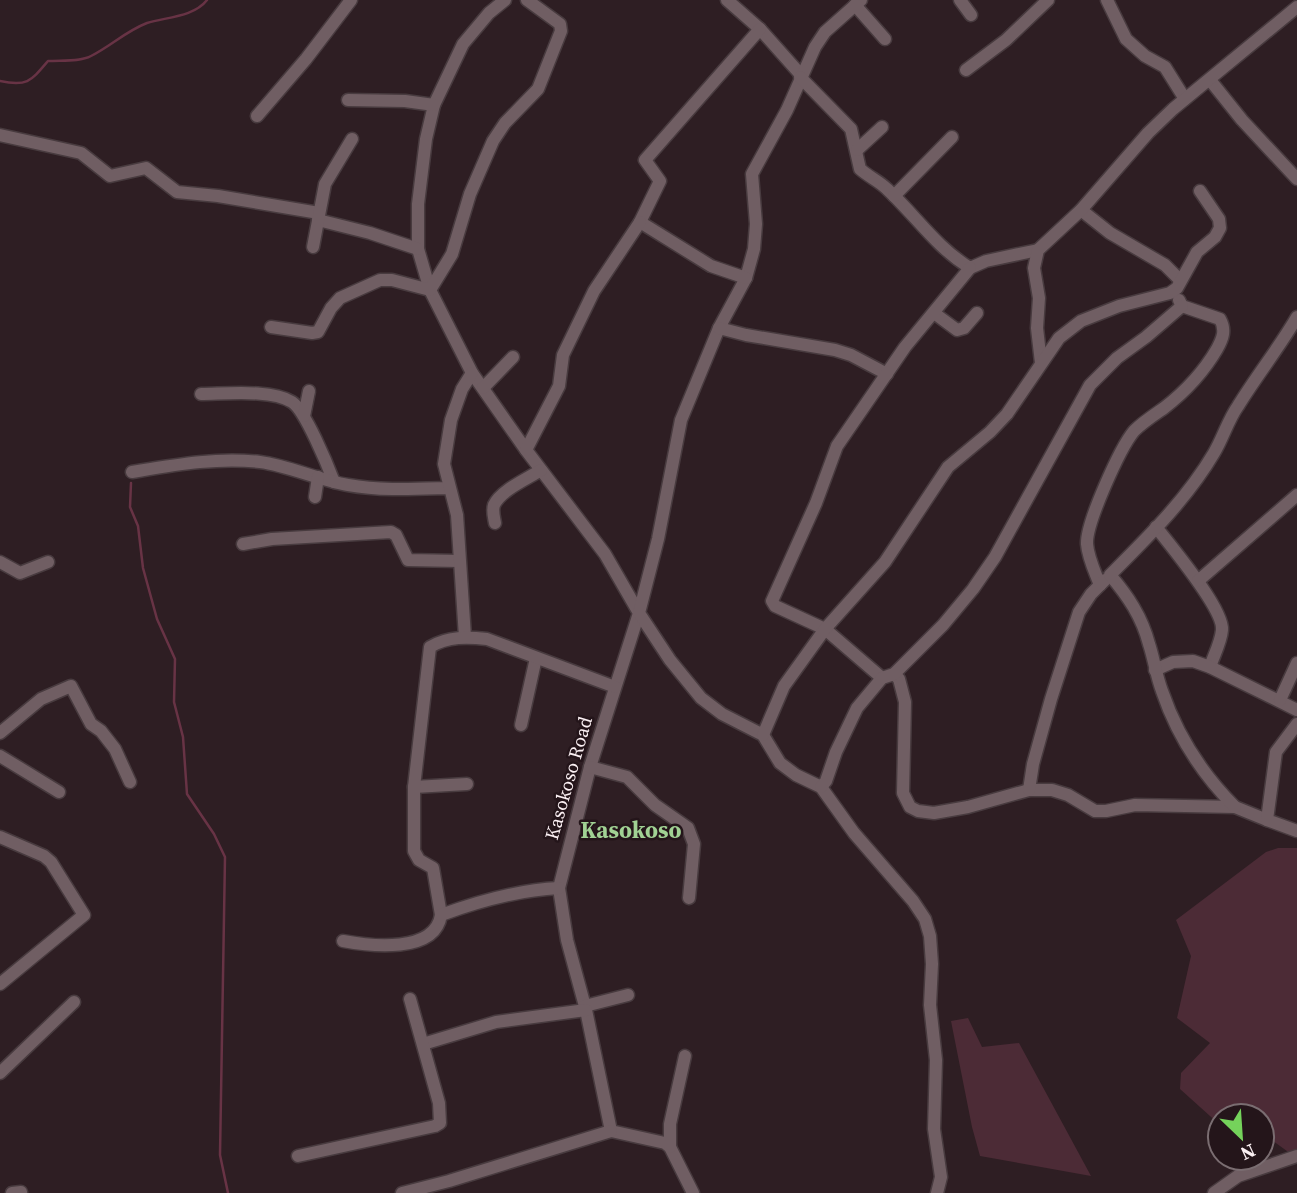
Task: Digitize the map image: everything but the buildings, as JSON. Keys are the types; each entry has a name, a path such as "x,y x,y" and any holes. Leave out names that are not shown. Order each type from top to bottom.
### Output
{"street":[{"path":"257,116 306,59 351,0"},
{"path":"505,0 489,13 463,44 435,105 426,139 418,204 418,249 430,290 472,373 605,554 670,660 701,698 722,714 763,735 780,763 796,775 821,787 854,833 913,901 925,919 930,936 932,964 930,1005 936,1081 934,1129 941,1177 937,1193"},
{"path":"430,290 453,254 470,194 493,141 505,122 538,89 561,31 560,24 527,0"},
{"path":"960,0 971,15"},
{"path":"966,71 1006,40 1048,0"},
{"path":"1107,0 1126,39 1145,56 1165,67 1185,99"},
{"path":"735,2 847,124 857,150 860,170 894,196 937,244 970,268"},
{"path":"858,2 885,40"},
{"name":"Kasokoso Road","path":"611,1131 586,1008 567,940 559,888 590,767 639,613 658,539 681,420 719,328 746,278 756,236 752,174 787,110 815,47 825,32 858,2"},
{"path":"1295,827 1267,820 1235,807 1135,805 1095,811 1068,795 1052,790 1029,790 968,807 934,813 918,811 910,807 903,793 905,702 899,679 888,676 825,629 775,606 772,601 811,514 837,446 905,348 970,268 986,261 1038,250 1082,210 1148,133 1297,7"},
{"path":"526,450 558,386 563,355 582,314 594,291 640,222 660,181 645,160 760,29"},
{"path":"1210,80 1242,120 1297,179"},
{"path":"348,100 435,105"},
{"path":"857,150 882,127"},
{"path":"0,135 80,153 110,176 146,168 177,192 218,196 318,216 418,249"},
{"path":"894,196 952,137"},
{"path":"313,247 325,184 352,139"},
{"path":"763,735 784,686 825,629 885,562 948,467 997,426 1059,338 1081,321 1177,285 1197,252 1215,237 1220,228 1215,213 1200,191"},
{"path":"1082,210 1110,233 1165,265 1177,285 1182,306"},
{"path":"640,222 711,266 746,278"},
{"path":"1038,250 1034,268 1039,298 1037,328 1041,363"},
{"path":"271,327 318,332 331,308 340,298 386,279 430,290"},
{"path":"1100,585 1089,556 1087,537 1126,443 1142,423 1196,380 1222,341 1224,326 1220,319 1182,306"},
{"path":"821,787 826,781 851,717 888,676 943,625 988,568 1090,385 1117,358 1182,306"},
{"path":"934,313 957,330 964,328 976,313"},
{"path":"1029,790 1046,717 1084,603 1156,527 1206,465 1237,407 1280,347 1297,317"},
{"path":"719,328 835,350 851,355 887,374"},
{"path":"483,388 513,357"},
{"path":"466,637 457,515 444,464 446,440 462,388 472,373"},
{"path":"304,416 309,391"},
{"path":"201,394 252,394 283,398 296,405 304,416 334,482"},
{"path":"132,472 233,460 263,463 361,487 424,490 449,488"},
{"path":"495,523 493,508 497,502 505,493 541,470"},
{"path":"315,497 317,477"},
{"path":"1198,581 1297,495"},
{"path":"1156,527 1198,581 1222,625 1210,667"},
{"path":"243,544 272,539 391,533 396,535 408,560 459,561"},
{"path":"0,562 20,573 48,562"},
{"path":"1110,575 1139,615 1166,702 1184,741 1209,779 1235,807"},
{"path":"343,942 374,947 412,942 436,929 441,915 433,868 419,860 415,854 414,787 429,650 439,642 466,637 502,643 615,687"},
{"path":"521,725 536,658"},
{"path":"1155,670 1181,660 1193,661 1297,710"},
{"path":"1280,700 1297,663"},
{"path":"0,733 41,699 71,686 91,724 116,749 130,782"},
{"path":"1267,820 1276,752 1297,724"},
{"path":"0,756 59,792"},
{"path":"590,767 627,777 655,805 688,828 694,844 689,898"},
{"path":"414,787 467,784"},
{"path":"0,837 44,856 51,862 85,915 0,984"},
{"path":"441,915 490,898 559,888"},
{"path":"423,1044 496,1022 586,1008 628,995"},
{"path":"298,1157 440,1123 439,1103 410,999"},
{"path":"0,1073 74,1002"},
{"path":"685,1056 670,1124 670,1147 693,1193"},
{"path":"402,1193 611,1131 659,1140 670,1147"},
{"path":"1214,1193 1238,1176 1297,1156"}],"shaded area":[{"path":"1278,848 1297,848 1297,1152 1291,1154 1276,1143 1276,1102 1206,1102 1206,1112 1180,1089 1181,1073 1210,1043 1177,1018 1191,956 1176,920 1266,852"},
{"path":"968,1018 982,1047 1019,1043 1091,1176 980,1156 951,1021"}],"waterway":[{"path":"0,81 23,83 32,78 48,61 87,58 139,26 195,10 207,0"},
{"path":"131,483 130,507 138,526 143,568 157,619 175,659 174,702 183,737 187,794 214,834 225,857 220,1155 228,1193"}],"district":[{"name":"Kasokoso","path":"631,830"}]}
